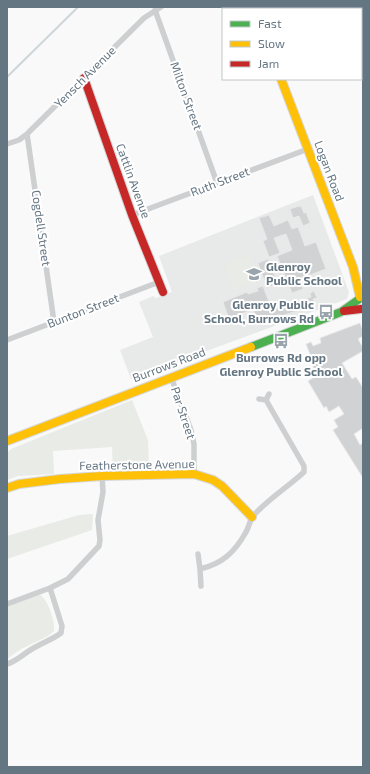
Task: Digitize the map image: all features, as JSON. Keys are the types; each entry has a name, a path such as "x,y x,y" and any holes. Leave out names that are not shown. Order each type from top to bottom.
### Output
{"main road":[{"name":"Cattlin Avenue","path":"84,78 132,215 163,292"},
{"name":"Logan Road","path":"280,80 355,272 360,297 359,305 362,310"},
{"name":"Logan Road","path":"355,272 363,285"},
{"name":"Burrows Road","path":"341,312 360,297"},
{"name":"Burrows Road","path":"7,441 341,312 362,310"},
{"name":"Featherstone Avenue","path":"7,488 19,484 60,479 102,476 194,474 213,480 222,486 252,517"}],"street":[{"name":"Yensch Avenue","path":"7,144 19,140 27,134 144,18 161,7"},
{"name":"Milton Street","path":"155,10 217,183"},
{"name":"Cogdell Street","path":"27,134 54,322"},
{"name":"Ruth Street","path":"132,215 308,149"},
{"name":"Bunton Street","path":"7,340 159,282"},
{"name":"Par Street","path":"171,377 191,430 194,444 194,474"},
{"path":"266,400 269,394"},
{"path":"259,399 266,400"},
{"path":"200,569 217,564 234,551 247,530 252,517 302,474 305,469 266,400"},
{"path":"7,604 50,588 68,579 99,546 100,540 98,520 103,492 102,476"},
{"path":"198,554 200,586"},
{"path":"7,664 60,634 62,626 50,588"}],"shaded area":[{"name":"Glenroy Public School","path":"313,195 349,292 347,299 131,379 120,350 153,337 139,302 153,296 156,298 172,292 159,256"},
{"path":"249,255 254,268 228,277 224,265"},
{"path":"254,268 259,281 233,291 229,278"},
{"path":"132,400 148,440 149,469 113,470 112,447 53,451 54,474 18,476 7,480 7,453 11,449"},
{"path":"93,514 92,530 7,559 7,536 79,515"},
{"path":"39,594 48,605 54,631 48,636 21,649 7,659 7,605"}],"building":[{"path":"301,206 304,213 306,212 310,223 303,226 299,216 293,218 290,209"},
{"path":"269,215 274,226 288,220 292,229 298,227 305,246 316,242 326,269 299,279 303,289 292,293 277,256 292,250 286,234 274,238 280,253 269,257 263,241 267,239 259,218"},
{"path":"268,259 278,284 267,288 258,263"},
{"path":"263,286 272,310 311,297 310,293 314,291 317,298 313,299 315,304 313,306 281,316 278,315 261,322 260,320 258,321 253,309 229,319 223,302 247,292 248,294 258,291 257,288"},
{"path":"360,323 363,336 358,339 363,351 342,363 352,379 356,377 363,388 363,428 354,434 360,445 363,443 363,478 333,430 338,427 334,420 344,414 339,406 329,412 326,406 324,408 308,381 318,375 311,363 313,362 306,344 311,342 313,346 321,343 320,338"}],"waterway":[{"path":"7,77 78,7"}],"traffic: fast":[{"path":"251,347 341,312 358,300"}],"traffic: slow":[{"path":"281,80 353,267 360,297"},
{"path":"7,441 251,347"},
{"path":"7,488 19,484 60,479 102,476 194,474 213,480 222,486 252,517"}],"traffic: jam":[{"path":"84,78 132,215 163,292"},
{"path":"344,311 361,309"}],"place":[{"name":"Glenroy Public School","path":"254,274"},
{"name":"Glenroy Public School, Burrows Rd","path":"326,312"},
{"name":"Burrows Rd opp Glenroy Public School","path":"281,341"}]}
